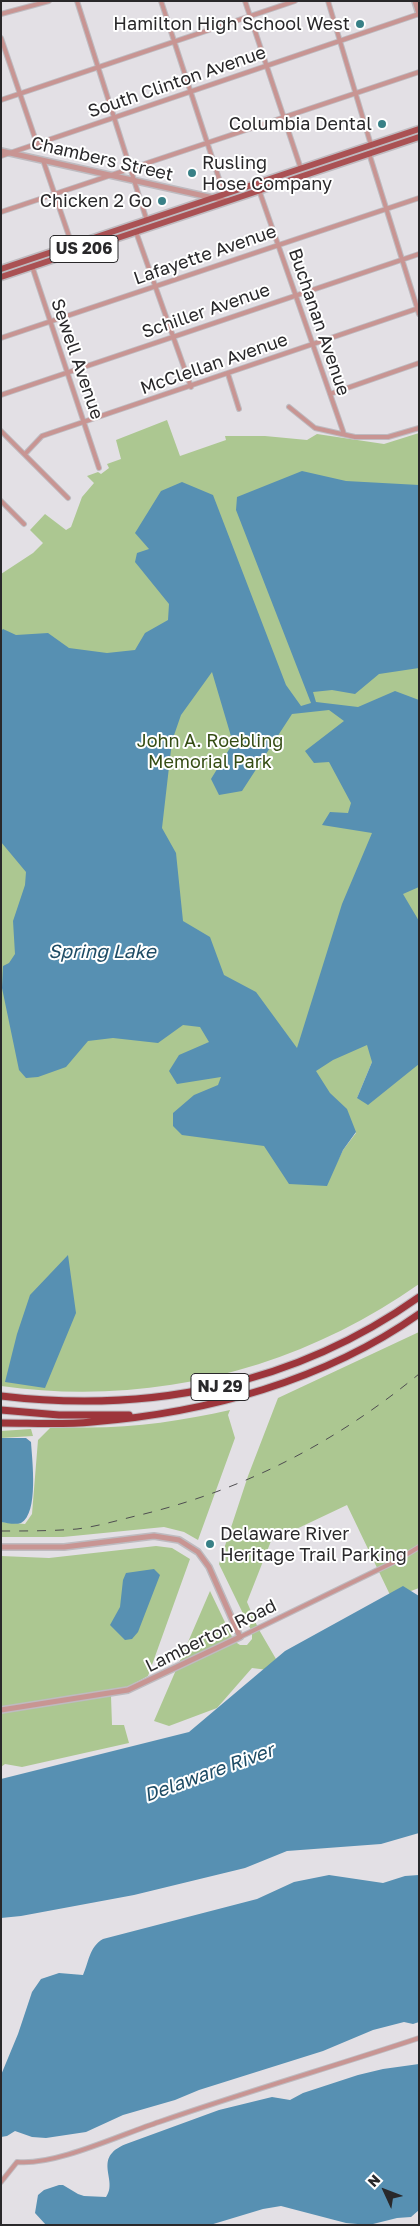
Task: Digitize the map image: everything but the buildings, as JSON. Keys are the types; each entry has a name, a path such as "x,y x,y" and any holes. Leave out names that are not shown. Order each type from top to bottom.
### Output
{"highway":[{"name":"NJ 29","path":"1,1396 68,1401 121,1401 166,1397 225,1386 276,1371 326,1351 373,1326 419,1297"},
{"name":"NJ 29","path":"1,1410 60,1415 106,1416 153,1413 208,1404 268,1388 325,1366 371,1344 419,1314"},
{"path":"1,1423 114,1420 163,1414 208,1404"}],"main road":[{"name":"US 206","path":"1,269 31,263 238,194 301,169 419,128"},
{"name":"US 206","path":"238,194 259,190 419,137"},
{"name":"US 206","path":"1,277 72,245 135,228 147,221 215,198 226,198"}],"street":[{"path":"1,14 49,1"},
{"path":"77,1 147,221"},
{"path":"162,1 206,143 226,198"},
{"path":"245,1 301,169"},
{"path":"1,100 295,1"},
{"path":"328,1 371,145"},
{"path":"414,1 419,14"},
{"name":"South Clinton Avenue","path":"1,156 419,14"},
{"path":"1,38 2,47 21,93 37,144"},
{"path":"1,212 419,72"},
{"name":"Chambers Street","path":"1,151 215,198"},
{"path":"369,153 418,310"},
{"path":"43,160 72,245"},
{"name":"Buchanan Avenue","path":"259,190 344,434"},
{"name":"Lafayette Avenue","path":"1,338 419,198"},
{"path":"135,228 174,336 190,387"},
{"name":"Schiller Avenue","path":"1,395 419,254"},
{"name":"Sewell Avenue","path":"31,263 99,468"},
{"name":"McClellan Avenue","path":"25,454 42,436 418,310"},
{"path":"330,394 419,363"},
{"path":"228,374 239,409"},
{"path":"289,407 315,428 344,434 377,438 393,436 419,428"},
{"path":"1,431 68,498"},
{"path":"1,501 24,524"},
{"path":"1,1547 64,1547 154,1536 179,1540 198,1552 209,1567 240,1637"},
{"name":"Lamberton Road","path":"1,1710 128,1690 394,1562 419,1547"},
{"path":"1,2182 17,2162 41,2161 73,2152 258,2088 419,2038"}],"green space":[{"name":"John A. Roebling Memorial Park","path":"167,420 180,456 226,440 225,436 265,436 307,440 317,434 384,444 419,433 419,928 372,1062 357,1098 419,1026 419,1284 372,1314 323,1339 272,1360 220,1375 166,1386 112,1391 56,1391 1,1386 1,574 33,553 43,543 30,530 45,514 66,530 71,527 82,497 94,483 87,476 98,472 101,474 109,468 107,464 121,459 116,440","holes":["347,1119 356,1133 343,1150 336,1164"]},
{"path":"419,1332 419,1588 411,1591 407,1606 392,1599 347,1505 271,1541 247,1602 258,1628 276,1659 268,1670 252,1668 217,1708 169,1726 154,1721 210,1591 234,1641 240,1645 247,1645 252,1639 252,1632 219,1564 248,1476 278,1398"},
{"path":"230,1410 228,1415 235,1438 198,1540 184,1532 164,1527 63,1537 1,1537 1,1522 25,1524 32,1514 38,1440 52,1426 119,1427 142,1425"},
{"path":"31,1429 33,1436 1,1438 1,1431"},
{"path":"156,1546 172,1548 190,1559 148,1676 111,1696 112,1725 124,1725 129,1743 22,1767 5,1764 1,1767 1,1556 49,1558"}],"water":[{"name":"Spring Lake","path":"302,471 346,481 419,485 419,668 379,674 355,694 332,690 313,692 316,702 358,707 395,691 419,700 419,887 403,894 419,921 419,1064 368,1105 357,1098 372,1062 367,1045 333,1060 316,1071 330,1093 347,1109 356,1132 343,1150 327,1186 289,1184 264,1146 182,1135 173,1126 173,1113 194,1095 218,1085 221,1077 177,1084 169,1071 179,1055 209,1042 200,1027 183,1025 158,1043 113,1038 88,1041 66,1067 38,1077 26,1078 19,1070 2,988 3,966 9,963 15,954 13,921 25,885 26,872 1,842 1,631 3,629 16,635 48,633 69,648 107,653 135,650 145,633 168,620 169,604 135,562 137,553 149,549 135,533 161,491 182,482 213,495 286,685 301,706 311,703 236,510 237,497","holes":["212,672 233,743 211,779 219,795 242,791 292,714 329,710 344,721 305,751 314,763 329,762 351,803 348,813 330,812 322,825 372,833 342,904 297,1048 256,992 224,975 210,937 183,921 176,853 162,828 172,741 181,715"]},
{"path":"68,1255 76,1313 45,1388 5,1382 17,1334 30,1295"},
{"path":"1,1438 26,1438 31,1442 32,1498 27,1517 19,1524 1,1522"},
{"path":"154,1569 160,1575 138,1632 132,1639 125,1640 110,1625 120,1607 123,1580 126,1573"},
{"name":"Delaware River","path":"403,1586 419,1596 419,1833 381,1844 287,1851 245,1868 134,1895 1,1918 1,1779 189,1732 285,1651"},
{"path":"329,1875 383,1883 405,1876 419,1875 419,2022 413,2024 404,2022 373,2030 323,2051 199,2090 175,2100 123,2115 86,2132 46,2138 32,2137 15,2131 1,2137 1,2075 18,2034 32,1992 41,1979 59,1973 83,1975 92,1950 103,1939 257,1899 294,1882"},
{"path":"419,2064 419,2210 411,2217 397,2218 369,2225 346,2223 281,2206 263,2209 210,2225 46,2225 35,2213 38,2195 44,2190 59,2185 63,2185 84,2196 106,2197 110,2184 108,2162 110,2156 126,2144 219,2110 272,2097 290,2100 303,2093 358,2075"}],"railway":[{"path":"1,1531 86,1528 144,1514 219,1491 289,1460 323,1441 356,1421 419,1374"}],"place":[{"name":"Hamilton High School West","path":"360,24"},
{"name":"Columbia Dental","path":"382,124"},
{"name":"Rusling Hose Company","path":"192,173"},
{"name":"Chicken 2 Go","path":"162,201"},
{"name":"Delaware River Heritage Trail Parking","path":"210,1544"}]}
